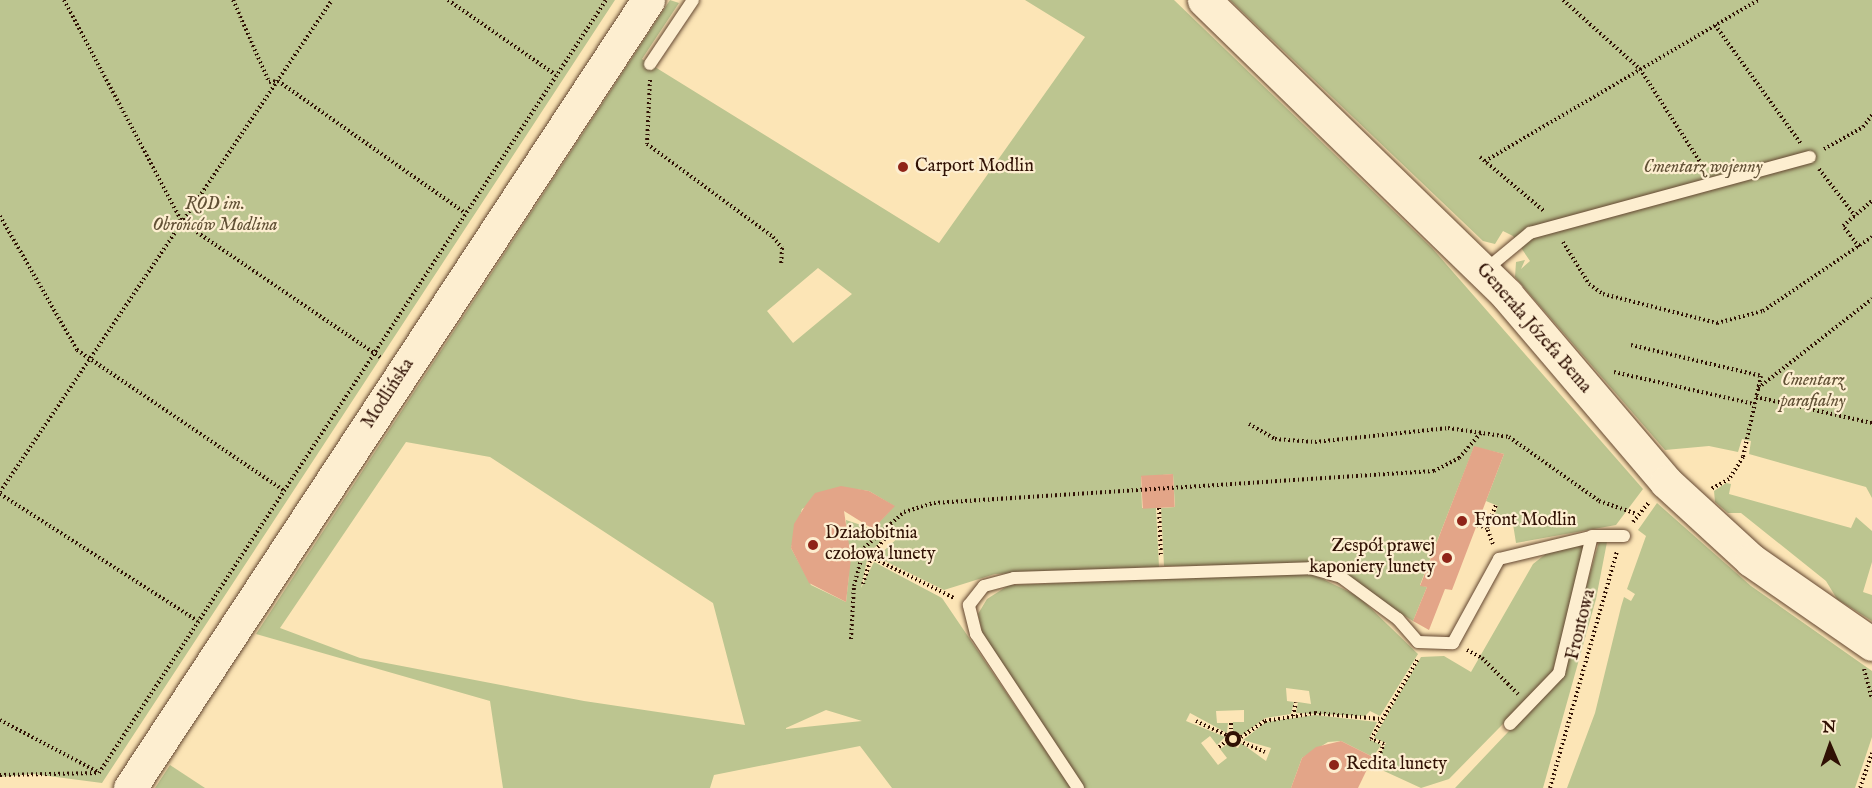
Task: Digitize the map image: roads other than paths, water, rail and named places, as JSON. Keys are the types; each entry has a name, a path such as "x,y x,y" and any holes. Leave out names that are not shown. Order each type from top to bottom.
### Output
{"street":[{"name":"Modlińska","path":"118,782 648,0"},
{"name":"Generała Józefa Bema","path":"1204,0 1484,271 1666,482 1751,560 1868,656"}],"lane":[{"path":"650,64 693,0"},
{"path":"1484,271 1530,233 1810,157"},
{"path":"1078,788 976,634 969,605 984,586 1014,578 1310,568 1341,577 1398,619 1418,642 1453,644 1499,559 1592,536 1624,536"},
{"path":"1510,724 1559,674 1592,536"}],"place":[{"name":"Carport Modlin","path":"903,167"},
{"name":"Front Modlin","path":"1462,521"},
{"name":"Działobitnia czołowa lunety","path":"813,545"},
{"name":"Zespół prawej kaponiery lunety","path":"1447,558"},
{"name":"Redita lunety","path":"1334,765"}],"park label":[{"name":"Cmentarz wojenny","path":"1703,168"},
{"name":"ROD im. Obrońców Modlina","path":"215,216"},
{"name":"Cmentarz parafialny","path":"1813,392"}]}
